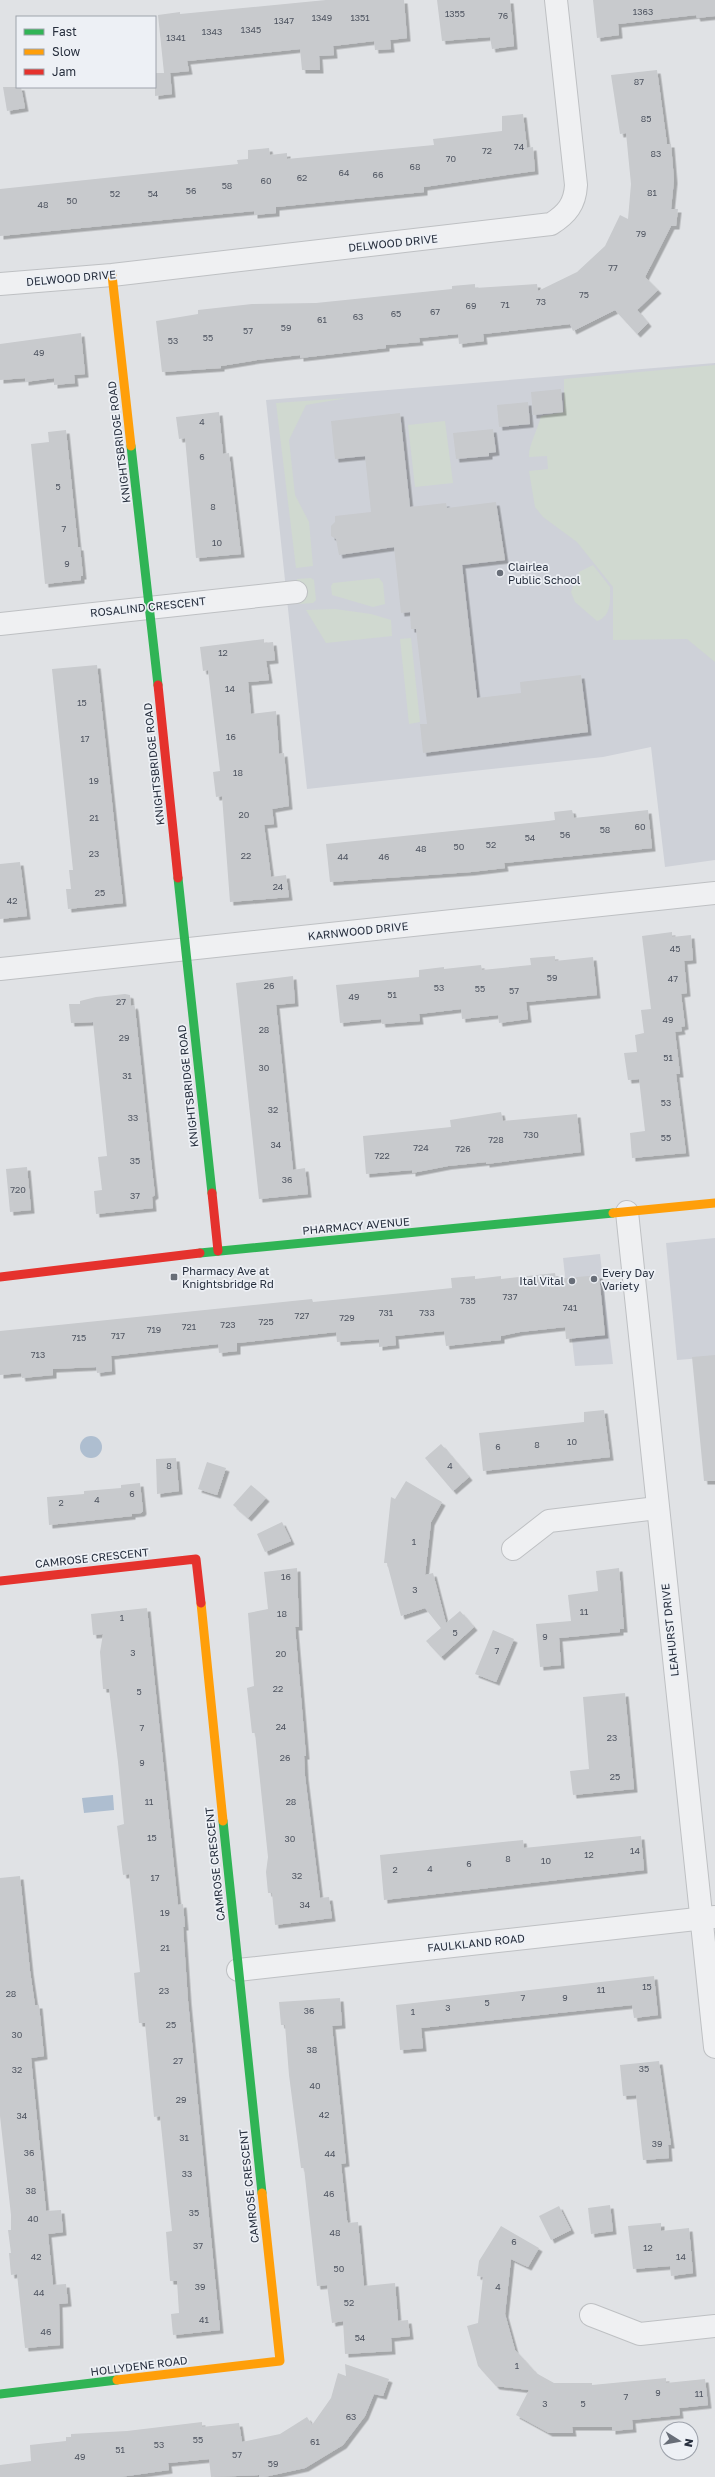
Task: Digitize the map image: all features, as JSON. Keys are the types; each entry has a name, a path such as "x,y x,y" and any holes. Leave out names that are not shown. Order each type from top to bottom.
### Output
{"street":[{"name":"DELWOOD DRIVE","path":"0,284 112,275 551,224 571,208 576,197 576,185 556,0"},
{"name":"KNIGHTSBRIDGE ROAD","path":"112,275 218,1251"},
{"name":"ROSALIND CRESCENT","path":"0,624 296,592"},
{"name":"KARNWOOD DRIVE","path":"0,969 186,948 715,893"},
{"name":"PHARMACY AVENUE","path":"0,1277 218,1251 715,1203"},
{"name":"LEAHURST DRIVE","path":"627,1212 657,1508 708,1917 715,2047"},
{"path":"513,1549 549,1521 657,1508"},
{"name":"CAMROSE CRESCENT","path":"0,1580 196,1559 280,2361"},
{"name":"FAULKLAND ROAD","path":"238,1970 708,1917"},
{"path":"591,2315 640,2334 715,2326"},
{"name":"HOLLYDENE ROAD","path":"0,2394 280,2361"}],"shaded area":[{"name":"Clairlea Public School","path":"715,363 715,860 665,867 651,747 603,757 307,789 266,400"},
{"path":"715,365 715,662 687,639 613,640 613,587 577,542 543,517 535,507 529,471 548,469 547,456 529,457 529,453 541,416 564,412 564,379"},
{"path":"347,398 306,405 289,440 295,495 309,522 313,566 296,568 276,403"},
{"path":"445,421 453,483 415,487 408,425"},
{"path":"593,565 610,587 610,602 608,611 602,619 597,621 575,602 571,592 579,572"},
{"path":"311,578 314,580 316,600 313,603 299,604 297,579"},
{"path":"379,578 383,583 385,604 373,607 332,595 331,586 333,583"},
{"path":"335,609 371,614 391,620 392,636 326,643 306,610"},
{"path":"411,638 420,722 409,724 400,639"},
{"path":"715,1238 715,1357 677,1360 666,1243"},
{"path":"600,1254 613,1364 575,1366 563,1258"}],"water":[{"path":"91,1436 99,1439 102,1447 99,1455 91,1458 83,1455 80,1447 83,1439"},
{"path":"113,1795 114,1810 84,1813 82,1798"}],"building":[{"path":"326,0 404,0 407,38 390,40 391,49 375,50 374,41 333,46 334,55 319,56 320,70 302,70 300,49 187,61 189,71 170,73 172,94 155,96 156,73 164,73 158,15 180,12 180,14"},
{"path":"437,0 510,0 514,46 492,49 490,37 442,41"},
{"path":"593,0 715,0 715,16 697,18 696,15 618,24 619,35 597,38"},
{"path":"657,70 667,144 671,144 674,180 671,209 678,209 676,226 671,226 645,277 658,290 637,310 648,323 637,334 615,310 573,331 570,324 483,334 484,341 459,344 458,334 419,338 420,342 386,345 386,348 300,358 300,355 257,360 221,366 221,368 162,372 156,321 198,314 198,310 252,304 316,303 452,289 452,286 475,284 475,288 537,284 538,291 577,272 605,246 620,215 628,219 631,184 626,133 620,134 611,75"},
{"path":"3,87 21,88 25,108 7,111"},
{"path":"523,114 527,148 533,147 535,171 424,187 424,192 276,207 276,213 254,215 254,211 0,236 0,189 238,164 237,160 248,159 248,150 269,148 270,155 287,153 287,159 434,145 433,139 502,131 502,116"},
{"path":"81,333 85,374 74,375 75,383 54,385 54,378 25,382 25,378 0,380 0,344"},
{"path":"561,389 563,412 533,415 531,392"},
{"path":"528,402 530,424 499,427 497,405"},
{"path":"219,412 223,454 229,453 241,554 196,558 185,438 179,439 176,417"},
{"path":"400,413 410,507 446,503 447,508 496,502 505,560 462,565 477,698 521,693 520,682 581,675 588,732 423,753 420,724 427,724 416,629 411,629 410,612 401,613 394,547 339,555 336,539 331,536 331,526 335,522 335,516 371,512 365,456 335,459 331,421"},
{"path":"493,429 496,452 489,453 489,456 456,459 453,433"},
{"path":"66,430 78,547 80,547 83,576 81,576 81,580 45,584 31,444 49,442 48,432"},
{"path":"264,639 264,643 273,642 275,660 266,661 269,680 248,682 251,714 276,711 279,754 284,753 289,806 272,809 274,824 264,825 271,877 286,875 289,897 230,902 222,796 216,797 213,772 220,771 208,670 203,671 200,647"},
{"path":"97,665 123,903 68,909 66,889 71,889 69,870 73,870 52,669"},
{"path":"572,810 574,818 648,810 652,848 504,863 505,868 471,872 330,882 326,844 548,821 555,820 554,812"},
{"path":"20,862 27,916 0,919 0,864"},
{"path":"672,932 672,937 691,935 693,960 684,961 687,993 681,994 685,1026 681,1027 682,1031 675,1032 680,1074 676,1074 686,1153 632,1158 630,1133 645,1131 639,1079 628,1080 624,1053 637,1052 635,1035 644,1033 641,1010 651,1009 642,936"},
{"path":"555,956 555,961 593,957 597,995 526,1002 528,1019 499,1023 498,1015 462,1019 461,1009 419,1014 420,1021 382,1024 381,1019 340,1023 336,985 419,977 419,970 444,967 444,969 481,965 482,970 531,965 530,958"},
{"path":"293,976 295,1003 276,1005 293,1170 305,1168 308,1194 259,1199 236,983"},
{"path":"125,994 130,995 131,1006 134,1005 135,1008 155,1195 152,1197 153,1208 96,1214 94,1191 102,1190 98,1157 107,1156 93,1022 71,1023 69,1004 80,1004 80,1001 96,997"},
{"path":"501,1112 503,1121 577,1114 581,1152 486,1164 486,1162 448,1166 412,1173 412,1170 366,1174 363,1136 451,1127 450,1120"},
{"path":"27,1167 31,1210 10,1212 6,1169"},
{"path":"555,1273 556,1279 599,1275 605,1335 566,1339 565,1327 520,1332 501,1336 501,1340 446,1346 444,1331 395,1336 396,1345 379,1347 379,1339 337,1342 336,1332 237,1343 237,1351 219,1353 218,1344 111,1356 112,1371 97,1373 96,1367 53,1369 53,1375 22,1378 21,1373 0,1375 0,1331 312,1299 313,1302 452,1288 451,1278 475,1276 475,1279 501,1276 501,1279"},
{"path":"715,1355 715,1481 704,1481 692,1357"},
{"path":"604,1410 610,1457 483,1471 479,1433 584,1422 584,1412"},
{"path":"441,1444 469,1477 453,1491 425,1458"},
{"path":"176,1458 179,1491 157,1494 156,1459"},
{"path":"207,1462 226,1468 217,1495 198,1489"},
{"path":"406,1481 442,1502 431,1522 425,1575 433,1573 446,1623 460,1611 474,1627 441,1657 426,1641 441,1628 425,1608 401,1616 387,1563 384,1563 391,1497 395,1499"},
{"path":"140,1483 143,1511 141,1513 132,1514 132,1516 49,1525 47,1497 84,1494 84,1491 121,1488 121,1485"},
{"path":"251,1485 266,1498 248,1518 233,1505"},
{"path":"282,1522 291,1541 265,1552 257,1534"},
{"path":"297,1568 299,1627 295,1627 306,1756 304,1756 305,1776 320,1898 329,1897 332,1918 275,1925 272,1893 268,1893 266,1872 268,1857 255,1733 252,1733 247,1688 254,1686 248,1613 268,1609 264,1572"},
{"path":"619,1568 624,1629 620,1629 620,1632 559,1638 561,1665 540,1667 536,1624 571,1621 568,1595 598,1591 596,1571"},
{"path":"147,1608 178,1905 183,1904 188,2001 220,2330 173,2335 171,2314 179,2313 177,2281 170,2281 166,2232 172,2231 160,2116 154,2117 145,2023 139,2023 134,1973 140,1972 129,1874 123,1875 117,1826 124,1824 109,1689 103,1689 100,1652 103,1634 93,1635 91,1614"},
{"path":"493,1630 514,1639 496,1682 475,1674"},
{"path":"625,1693 634,1789 573,1795 570,1771 589,1769 583,1697"},
{"path":"641,1836 644,1870 384,1900 380,1855 523,1840 524,1848"},
{"path":"20,1876 30,1971 35,2005 39,2005 44,2056 31,2058 46,2211 61,2210 63,2232 48,2234 53,2285 66,2284 68,2303 59,2304 60,2345 25,2348 17,2274 11,2275 9,2253 11,2253 8,2230 11,2230 11,2215 0,2116 0,1878"},
{"path":"654,1976 658,2015 634,2018 632,2005 421,2028 423,2048 400,2050 396,2005"},
{"path":"340,1998 342,2025 332,2026 346,2163 341,2164 347,2220 348,2223 358,2222 364,2286 395,2283 398,2321 408,2320 410,2336 391,2338 392,2351 345,2354 343,2321 332,2323 327,2285 317,2286 304,2168 301,2168 289,2075 285,2025 281,2025 279,2002"},
{"path":"659,2061 671,2145 668,2145 669,2158 643,2160 636,2095 623,2096 620,2065"},
{"path":"610,2205 613,2231 591,2234 588,2208"},
{"path":"559,2206 571,2230 551,2240 539,2216"},
{"path":"661,2223 661,2231 689,2228 693,2273 671,2276 670,2266 633,2269 628,2226"},
{"path":"501,2226 539,2248 528,2267 511,2259 505,2314 515,2350 536,2373 554,2383 592,2383 592,2385 666,2378 666,2383 705,2379 708,2405 679,2408 680,2415 632,2420 633,2429 612,2431 612,2427 572,2427 573,2433 549,2433 516,2415 529,2390 496,2386 478,2366 467,2326 478,2323 483,2277 477,2276 479,2261"},
{"path":"345,2364 389,2379 383,2396 374,2394 365,2416 343,2445 305,2468 264,2477 259,2477 259,2475 211,2477 209,2459 168,2463 169,2470 120,2477 0,2477 0,2465 31,2461 30,2445 66,2441 66,2437 71,2437 71,2434 127,2431 202,2422 202,2427 239,2423 242,2442 280,2434 307,2417 312,2425 331,2398 338,2373 346,2376"}],"traffic: fast":[{"path":"131,446 158,685"},
{"path":"178,878 212,1193"},
{"path":"200,1253 613,1213"},
{"path":"223,1821 262,2193"},
{"path":"0,2394 117,2380"}],"traffic: slow":[{"path":"112,275 131,446"},
{"path":"613,1213 715,1203"},
{"path":"201,1603 223,1821"},
{"path":"117,2380 280,2361 262,2193"}],"traffic: jam":[{"path":"158,685 178,878"},
{"path":"212,1193 218,1251"},
{"path":"0,1277 200,1253"},
{"path":"0,1581 196,1559 201,1603"}],"place":[{"name":"Clairlea Public School","path":"500,573"},
{"name":"Pharmacy Ave at Knightsbridge Rd","path":"174,1277"},
{"name":"Every Day Variety","path":"594,1279"},
{"name":"Ital Vital","path":"572,1281"}]}
